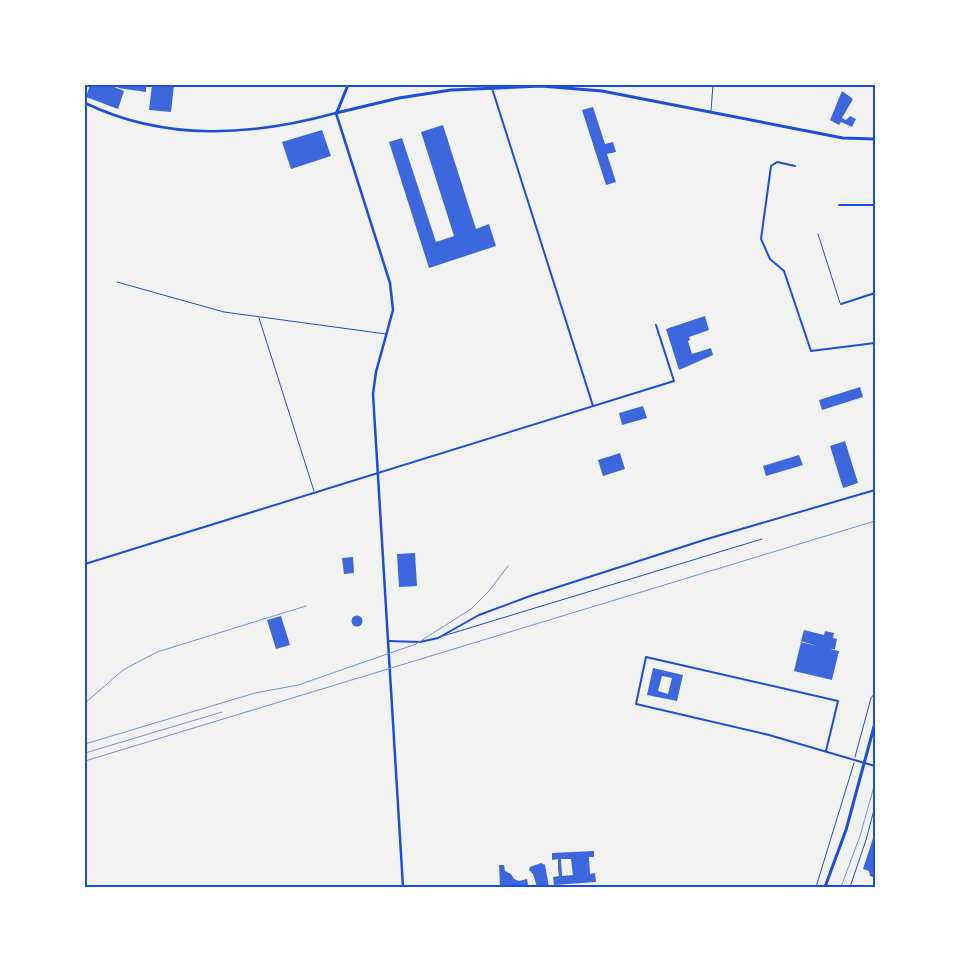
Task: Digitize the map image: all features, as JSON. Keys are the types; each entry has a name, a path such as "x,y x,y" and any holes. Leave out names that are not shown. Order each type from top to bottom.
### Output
{"main road":[{"path":"336,113 348,85"},
{"path":"336,113 399,98 491,86 541,86 577,88 843,138 875,139"},
{"path":"824,887 846,830 875,723"}],"street":[{"path":"491,86 593,406"},
{"path":"85,104 115,117 144,125 191,131 231,132 281,126 336,113 390,283 393,310 374,385 377,472 404,887"},
{"path":"795,166 777,162 771,166 760,239 770,259 784,271 810,352 875,343"},
{"path":"839,205 875,205"},
{"path":"841,304 875,293"},
{"path":"85,564 314,491 674,381 656,325"},
{"path":"388,641 420,642 438,638 479,615 530,596 707,539 875,490"},
{"path":"826,751 838,701 646,657 636,704 769,735 875,766"}],"lane":[{"path":"711,112 713,85"},
{"path":"818,234 841,304"},
{"path":"117,282 224,312 387,334"},
{"path":"258,317 314,491"},
{"path":"438,638 762,539"}],"path":[{"path":"816,887 871,698 875,693"},
{"path":"850,887 875,806"}],"building":[{"path":"90,85 109,85 124,91 118,109 86,97"},
{"path":"118,85 146,85 146,92 118,88"},
{"path":"152,85 174,85 171,112 149,110"},
{"path":"842,91 853,99 842,118 846,120 850,116 856,119 852,127 841,122 839,125 830,120"},
{"path":"593,107 605,144 613,142 616,152 607,154 616,182 606,185 582,110"},
{"path":"443,125 476,229 489,224 496,246 429,268 389,142 402,138 436,242 454,236 421,132"},
{"path":"322,130 331,156 291,169 282,142"},
{"path":"705,316 709,330 689,337 690,340 688,341 692,354 711,348 713,355 679,370 666,329"},
{"path":"860,387 863,397 822,410 819,400"},
{"path":"643,406 647,418 622,425 619,413"},
{"path":"845,441 858,483 843,488 830,446"},
{"path":"620,453 625,469 603,476 598,460"},
{"path":"799,455 803,465 766,476 763,466"},
{"path":"415,553 417,586 399,587 397,554"},
{"path":"353,557 354,573 344,574 342,558"},
{"path":"281,616 290,645 276,649 267,620"},
{"path":"355,616 359,616 362,621 361,625 355,626 352,623 352,619"},
{"path":"804,630 824,635 825,631 834,633 833,638 837,639 835,649 830,649 839,651 832,680 794,671 801,642 817,646 801,641"},
{"path":"653,668 683,675 677,701 647,695","holes":["662,676 672,678 668,694 658,691"]},
{"path":"875,832 875,877 873,877 870,876 869,871 863,869"},
{"path":"594,851 594,857 589,857 590,874 595,873 596,882 554,885 553,877 559,876 558,859 552,860 552,853","holes":["561,859 571,859 573,875 562,876"]},
{"path":"541,863 545,865 549,887 537,887 533,874 529,870 530,867"},
{"path":"499,865 504,865 505,871 511,874 514,879 519,881 527,879 528,885 531,887 500,887"}],"tram line":[{"path":"841,887 860,836 875,783"}],"railway":[{"path":"85,761 875,521"},
{"path":"85,744 255,693 298,685 416,644 471,609 489,591 508,566"},
{"path":"85,703 123,670 157,652 306,606"},
{"path":"85,753 222,712"}]}
